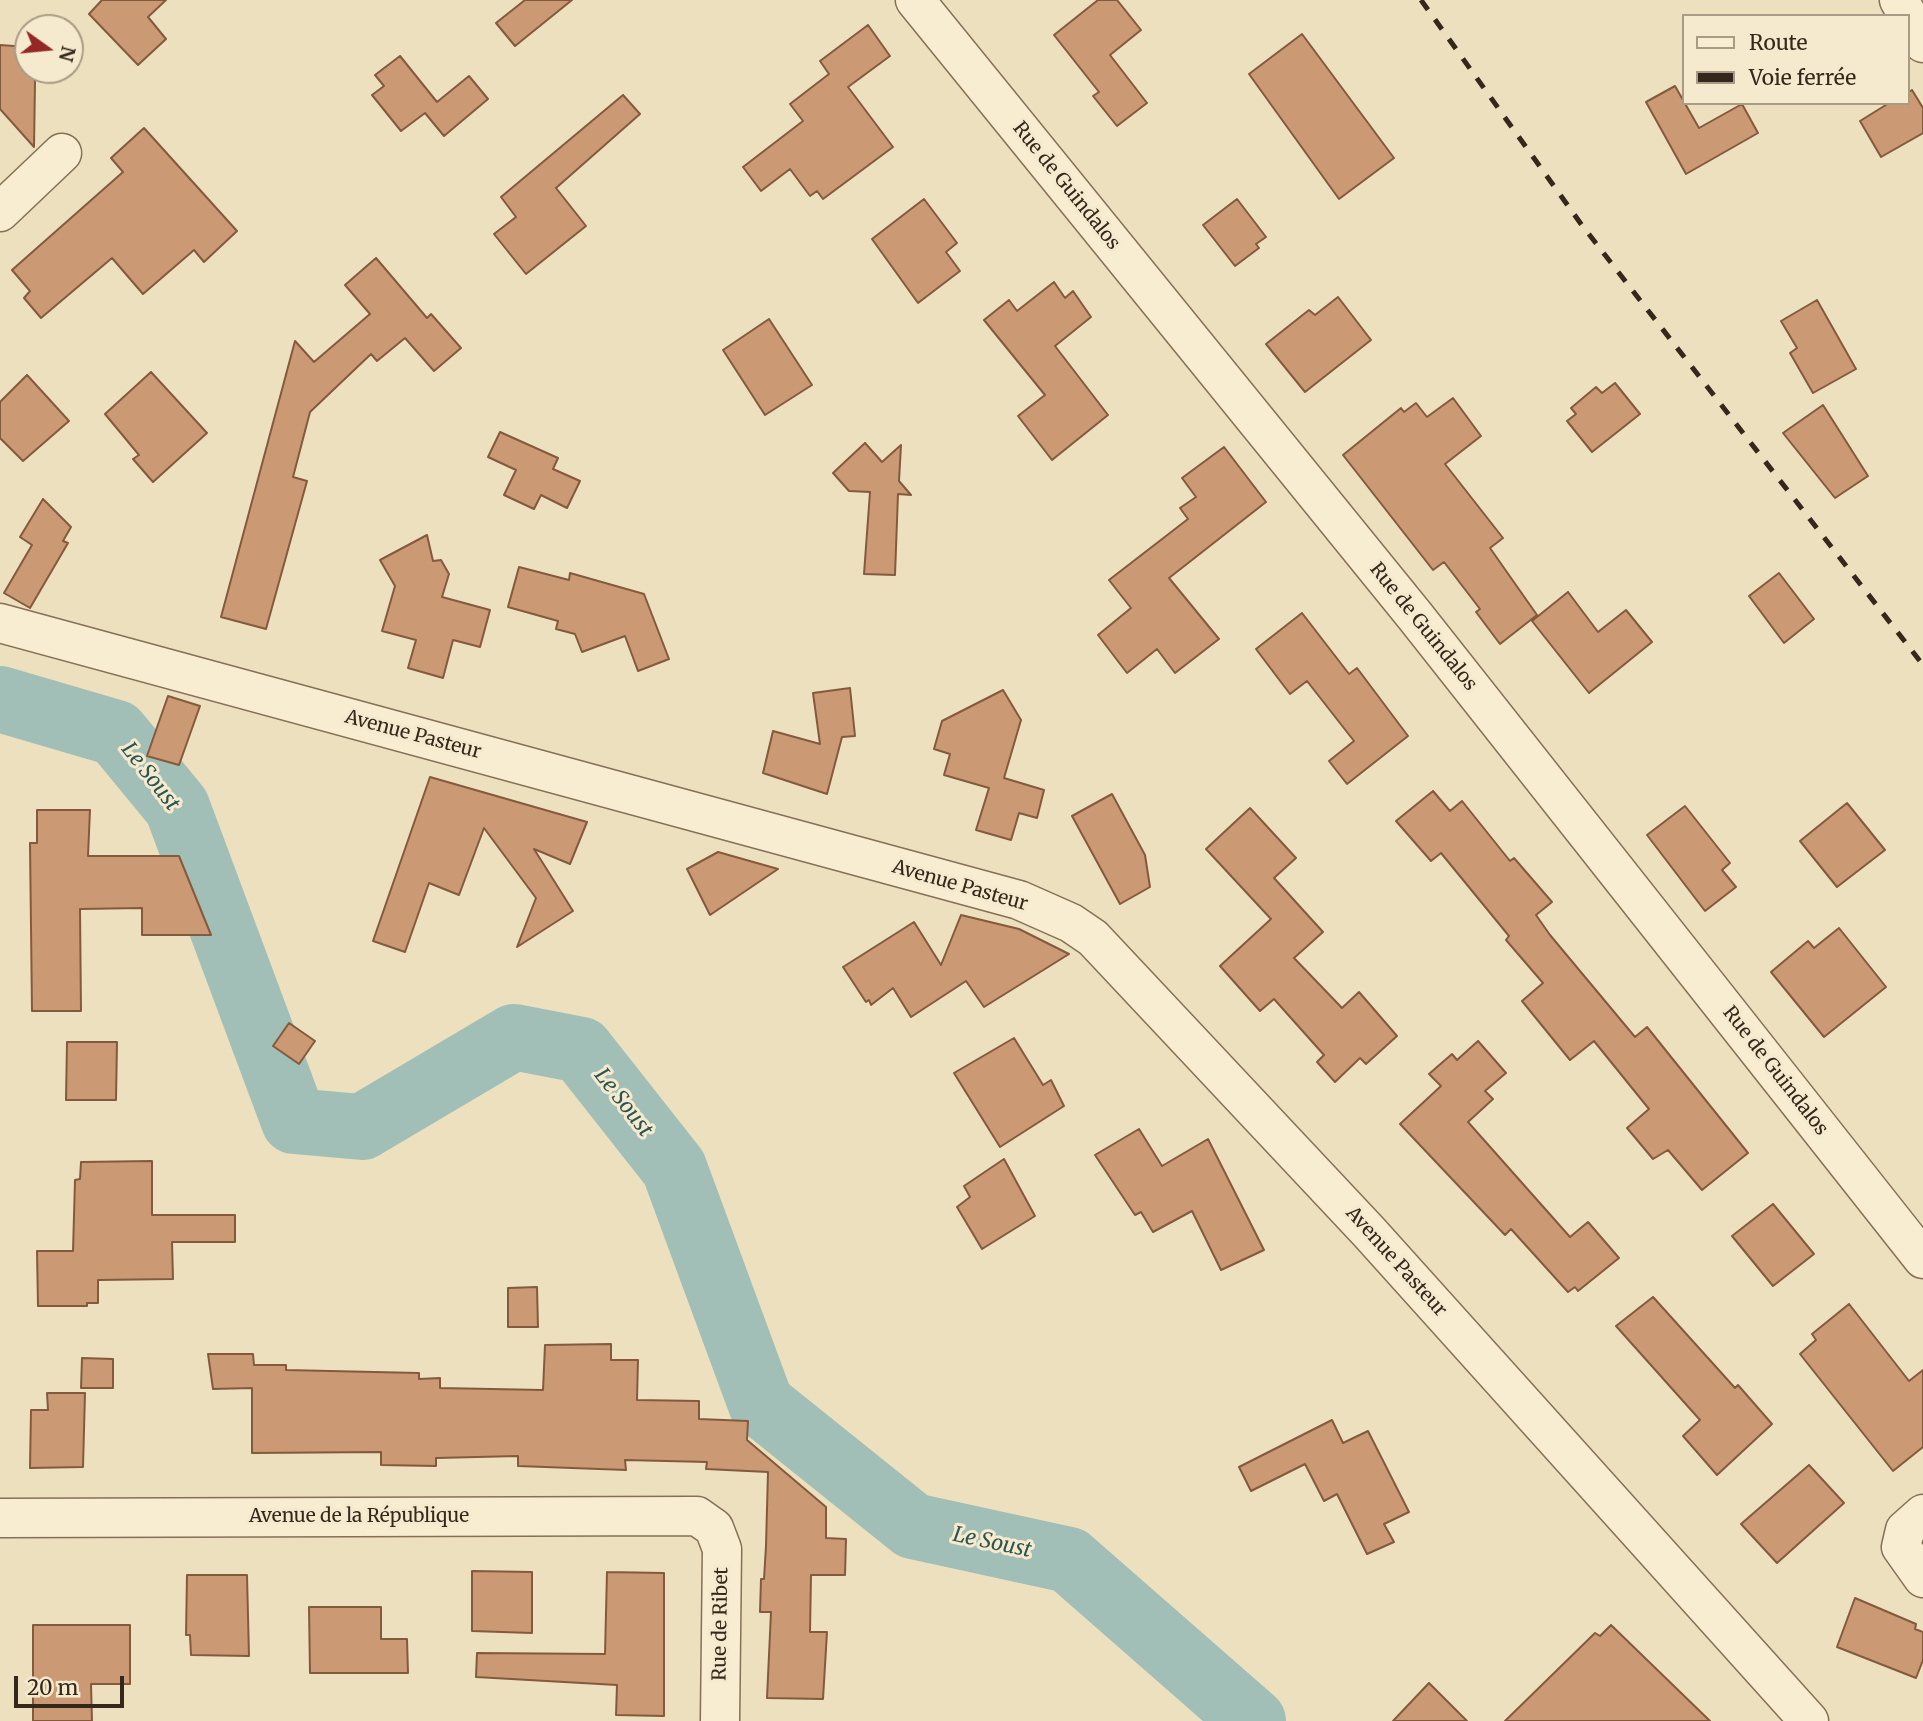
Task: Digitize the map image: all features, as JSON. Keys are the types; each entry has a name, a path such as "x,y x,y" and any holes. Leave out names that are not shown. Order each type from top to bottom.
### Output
{"street":[{"name":"Rue de Guindalos","path":"915,0 1415,616 1923,1259"},
{"path":"1909,18 1923,43"},
{"path":"0,212 62,153"},
{"name":"Avenue Pasteur","path":"0,623 1019,900 1071,923 1093,938 1369,1232 1809,1721"},
{"path":"1923,1514 1905,1530 1901,1547 1923,1578"},
{"name":"Avenue de la République","path":"0,1518 697,1516 714,1528"},
{"name":"Rue de Ribet","path":"714,1528 722,1549 720,1721"}],"building":[{"path":"102,0 166,0 148,17 166,39 138,65 89,14"},
{"path":"525,0 572,0 515,46 496,23"},
{"path":"1098,0 1117,0 1141,30 1110,55 1147,103 1117,126 1093,96 1099,92 1054,35"},
{"path":"868,25 890,56 848,87 893,147 823,199 817,191 810,196 790,169 761,191 743,167 803,121 790,104 829,74 820,61"},
{"path":"1302,34 1394,158 1339,199 1249,74"},
{"path":"0,45 14,46 14,84 35,84 34,147 0,109"},
{"path":"400,56 437,102 469,76 488,99 444,136 425,113 401,131 372,95 384,86 375,75"},
{"path":"1675,86 1682,98 1682,105 1686,105 1699,128 1743,105 1758,133 1686,174 1646,102"},
{"path":"1912,90 1923,108 1923,133 1881,157 1860,121 1886,105 1909,105 1909,92"},
{"path":"623,95 640,114 556,188 586,226 526,274 494,234 516,217 501,197"},
{"path":"144,128 237,231 204,262 194,250 143,294 112,258 41,318 24,298 30,291 12,270 123,172 111,158"},
{"path":"924,199 957,243 946,252 960,271 918,303 872,239"},
{"path":"1237,199 1266,237 1256,244 1259,248 1235,266 1203,225"},
{"path":"376,258 427,318 431,314 461,348 434,371 405,338 377,361 371,354 310,412 293,477 307,481 266,629 221,617 295,341 314,362 370,314 345,285"},
{"path":"1054,282 1065,298 1073,291 1091,317 1055,346 1108,415 1052,460 1018,416 1045,395 984,320 1009,300 1017,311"},
{"path":"1338,297 1371,340 1305,392 1266,344 1309,310 1315,315"},
{"path":"1817,300 1856,369 1813,393 1790,353 1797,348 1781,321"},
{"path":"769,319 812,385 765,415 723,350"},
{"path":"151,372 207,433 153,482 133,459 139,455 105,414"},
{"path":"27,375 69,421 23,461 0,438 0,402"},
{"path":"1615,383 1640,414 1592,452 1567,421 1576,414 1571,408 1596,387 1602,393"},
{"path":"1453,398 1481,436 1445,464 1503,538 1490,548 1537,615 1500,644 1476,612 1480,609 1444,562 1433,570 1343,455 1401,408 1404,412 1416,403 1427,417"},
{"path":"1823,405 1868,476 1835,498 1783,433"},
{"path":"500,432 558,458 553,469 580,481 567,508 541,495 534,509 504,495 516,470 488,457"},
{"path":"865,443 882,462 901,445 899,481 911,495 898,494 895,575 864,574 870,492 849,491 833,473"},
{"path":"1224,447 1266,502 1169,578 1219,639 1175,673 1157,649 1127,673 1098,635 1131,608 1109,580 1188,519 1180,508 1196,497 1182,478"},
{"path":"43,499 71,527 63,541 68,543 30,608 4,593 32,545 20,537"},
{"path":"427,535 433,561 441,560 449,574 442,597 490,610 480,647 453,640 443,678 408,668 416,640 382,631 395,586 380,560"},
{"path":"519,567 569,580 570,573 644,594 669,659 638,671 625,636 582,652 575,634 556,629 558,621 508,607"},
{"path":"1779,573 1814,619 1784,643 1749,596"},
{"path":"1568,592 1598,632 1626,610 1652,642 1589,693 1532,621"},
{"path":"1302,613 1349,674 1357,668 1408,736 1347,784 1329,761 1354,741 1307,681 1290,694 1256,649"},
{"path":"850,688 855,736 842,737 827,794 763,773 773,731 820,744 813,693"},
{"path":"1003,690 1021,720 1004,778 1044,790 1037,818 1019,813 1011,840 976,830 989,788 944,775 950,754 934,749 942,721"},
{"path":"168,696 200,706 179,765 147,756"},
{"path":"430,777 587,822 570,864 534,849 573,911 517,947 536,898 484,828 459,895 429,883 405,952 373,941"},
{"path":"1433,791 1450,811 1462,801 1510,861 1514,858 1552,902 1536,915 1550,935 1635,1037 1647,1027 1748,1153 1702,1190 1668,1150 1653,1159 1627,1128 1649,1109 1594,1041 1570,1060 1522,1001 1543,983 1506,940 1509,936 1441,853 1431,861 1396,821"},
{"path":"1112,794 1145,855 1150,887 1120,904 1072,816"},
{"path":"1847,803 1885,850 1837,887 1800,841"},
{"path":"1685,806 1730,863 1722,870 1736,887 1705,911 1647,835"},
{"path":"1250,808 1296,858 1274,878 1323,932 1294,958 1342,1008 1359,992 1397,1036 1366,1064 1360,1058 1335,1082 1317,1062 1324,1055 1274,999 1260,1011 1220,966 1271,919 1206,849"},
{"path":"37,810 90,810 88,856 179,856 211,935 142,935 142,908 80,909 81,1011 32,1011 30,843 37,843"},
{"path":"718,852 778,869 710,915 687,869"},
{"path":"961,915 1019,929 1069,954 984,1007 966,981 911,1017 893,988 871,1005 869,1000 866,1002 843,967 914,922 941,965"},
{"path":"1839,928 1886,987 1824,1037 1771,972 1808,941 1814,948"},
{"path":"289,1023 315,1041 299,1064 273,1046"},
{"path":"1014,1038 1043,1085 1051,1080 1064,1106 1000,1147 954,1073"},
{"path":"1478,1041 1506,1073 1485,1091 1493,1099 1468,1122 1570,1237 1588,1222 1619,1258 1578,1291 1575,1287 1568,1292 1511,1229 1505,1235 1400,1124 1441,1086 1429,1074 1452,1054 1457,1060"},
{"path":"67,1042 117,1042 116,1100 66,1100"},
{"path":"1139,1129 1162,1166 1208,1139 1264,1250 1221,1270 1192,1211 1153,1232 1141,1212 1135,1215 1095,1155"},
{"path":"1004,1159 1035,1216 982,1249 957,1207 970,1197 964,1186"},
{"path":"152,1161 152,1215 235,1215 235,1242 172,1242 173,1279 98,1280 98,1303 87,1303 87,1306 38,1306 37,1251 73,1251 75,1180 80,1179 81,1162"},
{"path":"1773,1204 1814,1254 1773,1286 1732,1236"},
{"path":"537,1287 538,1327 508,1327 508,1288"},
{"path":"1653,1297 1735,1388 1738,1385 1772,1424 1717,1475 1683,1436 1700,1420 1616,1326"},
{"path":"1849,1304 1909,1381 1923,1370 1923,1447 1893,1471 1800,1354 1816,1340 1812,1334"},
{"path":"611,1344 611,1360 638,1360 637,1400 699,1401 699,1419 748,1421 747,1440 826,1507 826,1538 846,1539 845,1575 811,1575 810,1632 827,1632 823,1699 767,1698 771,1612 760,1612 766,1546 768,1472 706,1469 707,1462 625,1460 626,1470 518,1466 518,1456 436,1458 436,1466 381,1465 381,1452 252,1453 252,1388 213,1389 208,1354 253,1354 254,1365 286,1365 286,1370 419,1373 419,1379 440,1378 440,1388 543,1390 545,1345"},
{"path":"82,1358 113,1359 113,1388 81,1388"},
{"path":"47,1393 85,1393 83,1467 30,1468 31,1410 48,1410"},
{"path":"1332,1420 1343,1443 1368,1431 1409,1512 1384,1524 1394,1542 1367,1554 1337,1494 1324,1501 1305,1464 1251,1491 1239,1467"},
{"path":"1809,1465 1844,1503 1777,1563 1741,1524"},
{"path":"472,1571 532,1572 532,1633 472,1631"},
{"path":"607,1572 664,1573 664,1716 616,1715 617,1685 476,1677 477,1653 605,1654"},
{"path":"187,1575 247,1575 249,1656 191,1655 190,1635 186,1635"},
{"path":"1855,1598 1916,1624 1915,1629 1923,1632 1923,1660 1916,1678 1837,1647"},
{"path":"309,1607 381,1607 381,1639 407,1639 408,1673 310,1673"},
{"path":"33,1625 130,1625 130,1684 91,1684 92,1721 33,1721"},
{"path":"1611,1625 1710,1721 1505,1721 1595,1633 1600,1636"},
{"path":"1429,1683 1467,1721 1393,1721"}],"waterway":[{"name":"Le Soust","path":"0,699 116,733 177,807 294,1121 362,1127 514,1037 581,1050 674,1168 761,1404 913,1526 1069,1560 1253,1721"}],"railway":[{"path":"1421,0 1581,224 1923,665"}]}
